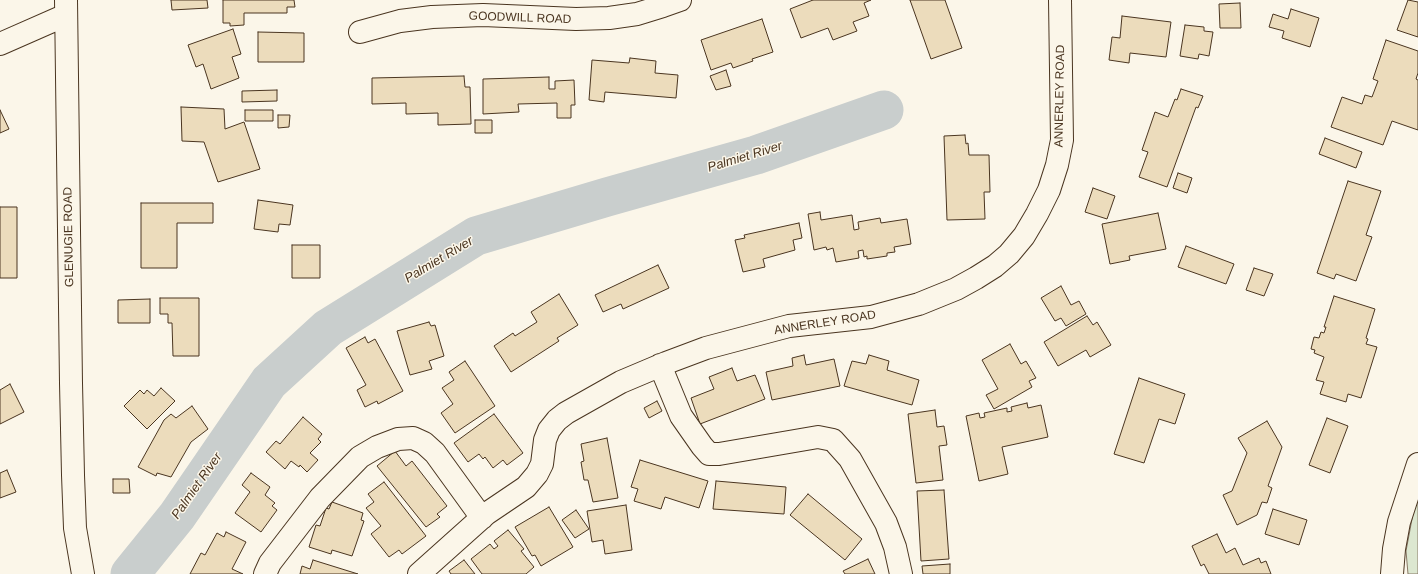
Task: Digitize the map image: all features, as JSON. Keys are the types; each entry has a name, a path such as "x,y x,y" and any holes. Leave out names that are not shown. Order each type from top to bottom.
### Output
{"street":[{"name":"GOODWILL ROAD","path":"360,32 400,21 432,17 483,15 576,19 609,18 637,14 680,0"},
{"name":"ANNERLEY ROAD","path":"419,574 482,518 526,487 537,474 542,464 545,440 549,430 557,420 566,413 621,382 660,365 706,348 789,326 871,317 919,304 956,289 995,266 1009,254 1024,236 1037,214 1049,190 1057,165 1062,140 1060,0"},
{"path":"0,44 66,7"},
{"name":"GLENUGIE ROAD","path":"66,7 73,475 75,528 83,574"},
{"path":"660,365 681,416 709,454 719,454 818,437 833,440 850,459 886,523 901,574"},
{"path":"265,574 270,563 320,498 350,467 360,457 377,447 398,439 412,438 424,443 436,453 482,518"},
{"path":"1392,574 1394,550 1399,522 1418,464"}],"green space":[{"path":"1418,487 1418,574 1408,574 1406,551"}],"building":[{"path":"171,0 207,0 208,8 172,10"},
{"path":"223,0 294,0 295,7 287,7 287,13 244,13 244,25 230,26 230,23 223,23"},
{"path":"813,0 871,0 864,3 869,16 853,22 857,31 833,40 828,28 801,38 790,9"},
{"path":"910,0 945,0 962,48 931,59"},
{"path":"1408,0 1418,2 1418,37 1397,30"},
{"path":"1240,3 1241,28 1220,28 1219,4"},
{"path":"1291,9 1319,18 1310,47 1282,38 1284,31 1269,27 1273,14 1288,19"},
{"path":"1122,16 1171,22 1166,57 1130,53 1129,63 1109,60 1112,37 1120,38"},
{"path":"762,19 773,52 752,59 753,61 733,68 731,63 711,70 701,40"},
{"path":"1185,25 1204,27 1204,31 1213,32 1209,56 1199,54 1198,59 1180,56"},
{"path":"233,29 241,54 232,57 239,78 211,89 203,64 196,67 188,45"},
{"path":"258,32 304,33 304,62 258,62"},
{"path":"1386,40 1418,51 1418,73 1416,79 1418,80 1418,130 1392,121 1383,145 1331,127 1342,97 1362,104 1365,95 1372,97 1378,81 1373,79"},
{"path":"630,58 656,61 655,73 678,75 676,98 605,92 604,102 589,100 592,60 629,63"},
{"path":"726,70 731,86 716,90 710,76"},
{"path":"464,76 465,87 470,87 471,124 438,125 438,113 406,114 406,103 372,104 372,78"},
{"path":"549,77 549,89 555,89 555,81 574,80 575,105 571,105 571,118 557,118 557,103 518,104 519,112 483,114 483,79"},
{"path":"1181,89 1203,96 1198,108 1196,107 1167,187 1139,177 1148,152 1142,150 1155,112 1168,117 1175,99 1177,100"},
{"path":"277,90 277,101 242,102 242,91"},
{"path":"181,107 224,109 225,129 244,122 260,169 218,182 204,142 182,141"},
{"path":"0,110 9,129 0,133"},
{"path":"245,110 273,110 273,121 245,121"},
{"path":"278,115 290,115 289,127 278,128"},
{"path":"475,120 492,120 492,133 475,133"},
{"path":"965,135 966,144 968,143 969,155 989,155 990,192 984,192 985,219 947,220 944,136"},
{"path":"1325,138 1362,152 1356,168 1319,154"},
{"path":"1178,173 1192,178 1187,193 1173,188"},
{"path":"1348,181 1381,191 1366,235 1372,237 1356,281 1336,274 1334,279 1317,273"},
{"path":"1093,188 1115,196 1107,219 1085,212"},
{"path":"258,200 293,205 290,225 279,224 278,232 254,229"},
{"path":"141,203 213,203 213,223 177,223 177,268 141,268"},
{"path":"0,207 17,207 17,278 0,278"},
{"path":"820,212 821,220 852,215 854,230 859,229 858,222 880,218 881,223 907,219 911,244 894,247 895,252 887,253 887,256 867,259 867,256 864,257 863,250 858,251 859,258 836,262 833,248 827,250 826,247 814,250 808,214"},
{"path":"1158,213 1166,249 1129,256 1130,260 1110,264 1102,224"},
{"path":"799,223 802,238 793,240 795,250 763,259 765,267 743,272 735,240 745,238 744,235"},
{"path":"292,245 320,245 320,278 292,278"},
{"path":"1186,246 1234,264 1226,284 1178,267"},
{"path":"658,265 669,288 623,309 621,304 603,312 595,295"},
{"path":"1254,268 1273,274 1264,296 1246,290"},
{"path":"1061,286 1071,305 1079,301 1086,314 1066,326 1061,318 1055,321 1041,298"},
{"path":"559,294 578,325 557,338 559,341 511,372 494,346 513,333 515,336 537,322 531,312"},
{"path":"1334,296 1375,309 1366,338 1368,339 1366,344 1377,347 1361,398 1348,394 1346,402 1320,394 1324,382 1316,380 1324,357 1314,353 1315,350 1311,349 1314,337 1319,338 1321,332 1324,333 1326,327 1324,327"},
{"path":"160,298 199,298 199,356 173,356 172,323 168,323 168,314 160,314"},
{"path":"150,299 150,323 118,323 118,300"},
{"path":"1087,316 1093,325 1097,322 1111,345 1090,357 1086,350 1058,366 1044,342"},
{"path":"429,322 431,326 435,325 444,356 429,361 432,369 410,375 397,331"},
{"path":"365,337 368,343 375,339 403,391 378,404 377,401 365,407 357,390 366,385 346,348"},
{"path":"1010,344 1021,364 1026,361 1036,378 1029,381 1032,387 994,409 986,395 998,389 982,360"},
{"path":"804,355 806,365 834,359 840,386 772,400 766,372 793,366 792,358"},
{"path":"869,355 889,361 887,370 919,380 912,405 844,386 852,361 866,364"},
{"path":"465,361 495,406 455,433 441,413 453,404 442,388 454,380 449,372"},
{"path":"732,368 737,381 755,375 765,399 700,424 691,398 714,389 709,377"},
{"path":"1139,378 1185,394 1175,424 1159,419 1144,463 1114,454"},
{"path":"10,384 24,412 0,424 0,390"},
{"path":"161,388 175,401 147,429 124,406 140,390 144,394 147,390 154,396"},
{"path":"657,401 662,411 649,418 644,408"},
{"path":"1027,403 1028,408 1041,405 1048,437 1002,447 1008,474 979,481 966,416 979,413 980,418 985,417 984,413 1007,408 1007,412 1012,411 1011,407"},
{"path":"192,406 208,429 191,442 171,477 157,473 156,476 138,467 164,420 171,414 176,418"},
{"path":"935,410 937,427 944,426 947,445 939,446 943,480 916,483 908,414"},
{"path":"494,414 523,453 507,465 503,460 493,468 485,457 483,459 479,454 468,462 454,443"},
{"path":"303,417 322,434 318,439 321,442 310,453 318,460 307,472 300,465 299,467 291,461 285,469 266,452 276,441 280,444"},
{"path":"1327,418 1348,426 1330,473 1309,465"},
{"path":"1267,421 1282,447 1268,486 1272,488 1267,503 1262,502 1257,515 1237,525 1223,495 1232,491 1247,453 1238,438"},
{"path":"607,438 618,498 593,502 588,480 584,480 581,462 584,461 581,444"},
{"path":"395,451 406,466 412,461 447,506 437,514 440,517 426,527 377,466"},
{"path":"640,460 708,481 699,508 665,497 661,509 634,501 638,489 631,487"},
{"path":"7,470 16,492 0,498 0,473"},
{"path":"251,473 270,487 265,495 275,503 272,506 277,510 261,532 235,513 250,492 242,485"},
{"path":"113,479 129,479 130,493 113,493"},
{"path":"716,481 786,487 784,514 713,509"},
{"path":"384,482 426,536 402,554 399,550 389,557 371,534 381,526 366,508 374,502 368,494"},
{"path":"944,490 949,559 921,561 917,491"},
{"path":"808,494 862,539 845,560 790,515"},
{"path":"332,502 363,513 361,520 364,521 352,556 332,550 331,554 309,547 316,525 320,526 326,508 329,509"},
{"path":"626,505 632,550 605,554 603,540 592,542 587,511"},
{"path":"549,507 573,547 541,566 535,555 532,556 515,527"},
{"path":"1273,509 1307,520 1299,545 1265,534"},
{"path":"576,510 589,529 575,538 562,520"},
{"path":"508,530 524,549 521,551 534,567 526,574 482,574 471,559 490,544 494,549 498,546 494,541"},
{"path":"226,532 246,542 232,569 243,574 190,574 201,553 205,555 217,533 224,537"},
{"path":"1217,534 1226,553 1235,548 1243,565 1259,558 1261,563 1266,561 1271,574 1209,574 1204,564 1201,566 1192,546"},
{"path":"868,559 875,574 845,574 843,571"},
{"path":"313,560 358,574 300,574 302,566 310,569"},
{"path":"464,560 475,574 451,574 449,571"},
{"path":"950,564 950,574 923,574 922,566"}],"waterway":[{"name":"Palmiet River","path":"130,574 177,516 269,382 328,328 476,236 756,155 884,110"}]}
